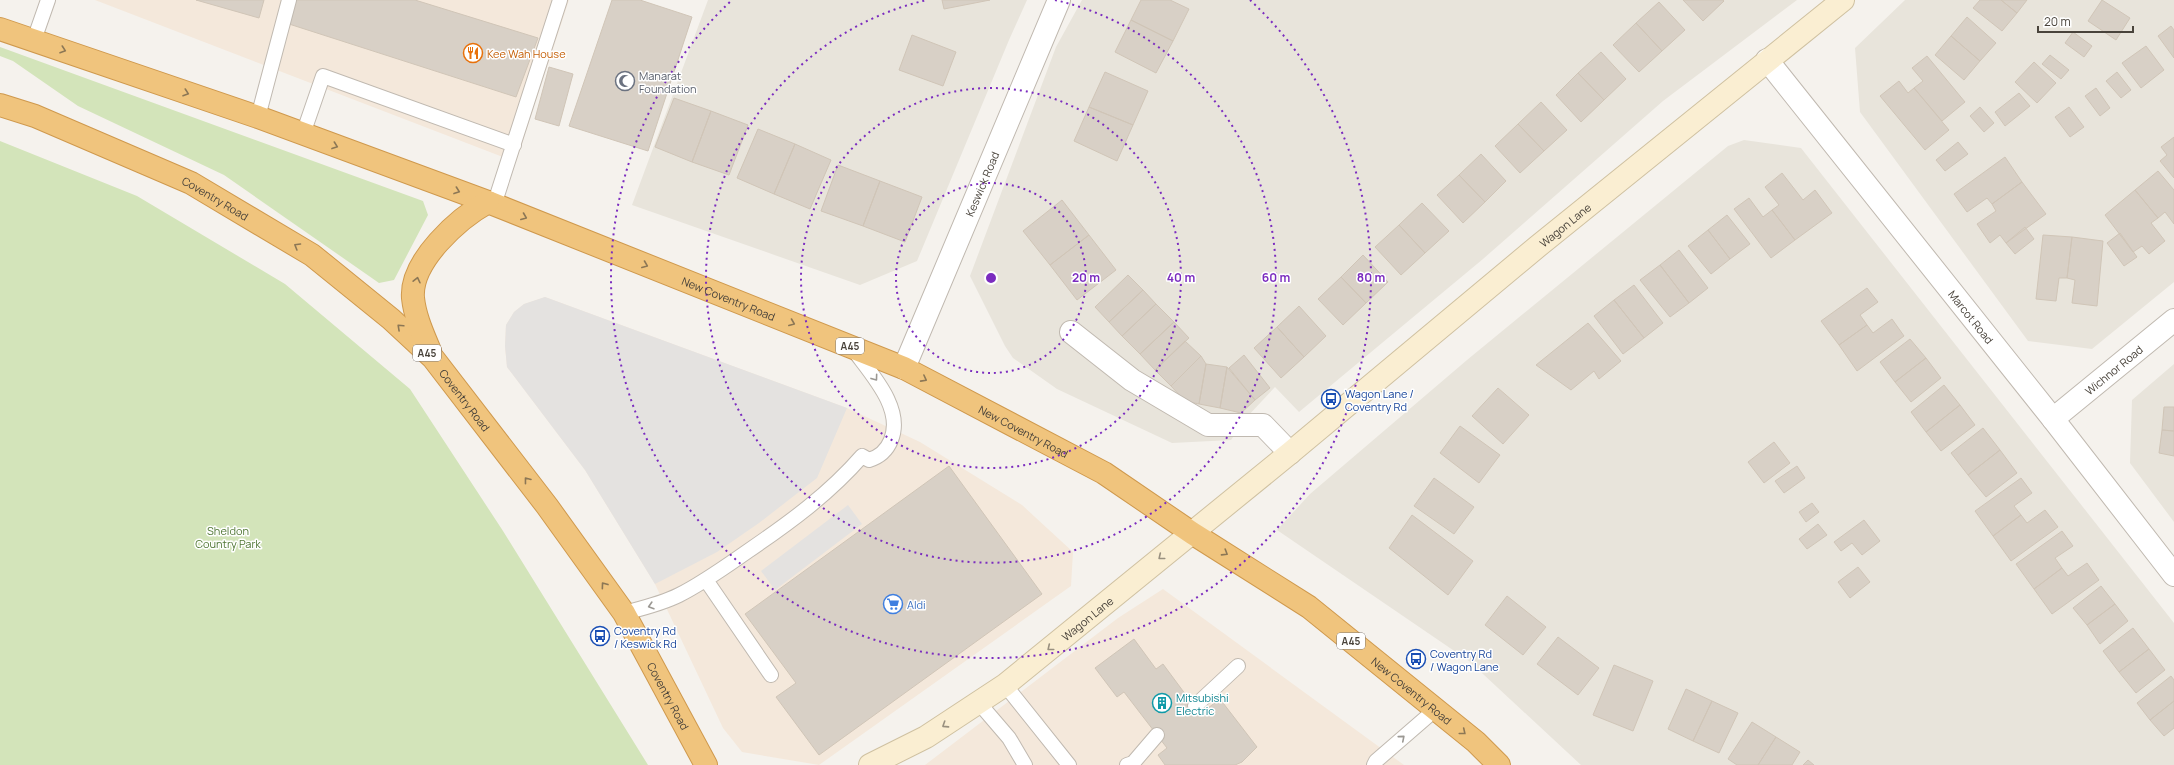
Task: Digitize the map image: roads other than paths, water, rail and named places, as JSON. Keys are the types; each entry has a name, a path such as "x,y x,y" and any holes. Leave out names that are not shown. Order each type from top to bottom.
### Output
{"highway":[{"name":"A45","path":"0,29 258,117 491,204"},
{"path":"0,93 35,116"},
{"name":"Coventry Road","path":"0,105 35,116 191,183 312,255 391,319 432,358 547,506 624,613 706,765"},
{"name":"New Coventry Road","path":"491,204 904,368 1104,473 1192,533 1309,607 1476,742 1499,765"},
{"path":"432,358 417,320 413,296 419,271 433,247 473,210 491,204"}],"street":[{"name":"Keswick Road","path":"904,368 1059,0"},
{"name":"Wagon Lane","path":"870,765 926,737 1005,685 1290,453 1537,247 1843,0"},
{"name":"Marcot Road","path":"1768,60 2053,419 2174,575"},
{"name":"Wichnor Road","path":"2053,419 2174,320"},
{"path":"1071,332 1132,380 1208,424 1263,425 1290,453"}],"lane":[{"path":"34,40 48,0"},
{"path":"258,117 289,0"},
{"path":"491,204 514,145 560,0"},
{"path":"303,134 323,76 514,145"},
{"path":"624,613 652,606 678,596 706,580 794,519 841,480 862,456 869,460 877,458 889,446 893,435 894,420 883,390 852,347"},
{"path":"706,580 771,675"},
{"path":"1195,706 1238,666"},
{"path":"1005,685 1069,765"},
{"path":"979,703 1009,738 1025,765"},
{"path":"1374,765 1376,761 1436,709"},
{"path":"1127,765 1133,763 1157,735"}],"place":[{"name":"Kee Wah House","path":"473,53"},
{"name":"Manarat Foundation","path":"625,81"},
{"name":"Wagon Lane / Coventry Rd","path":"1331,399"},
{"name":"Aldi","path":"893,604"},
{"name":"Coventry Rd / Keswick Rd","path":"600,636"},
{"name":"Coventry Rd / Wagon Lane","path":"1416,659"},
{"name":"Mitsubishi Electric","path":"1162,703"}],"park label":[{"name":"Sheldon Country Park","path":"228,536"}]}
